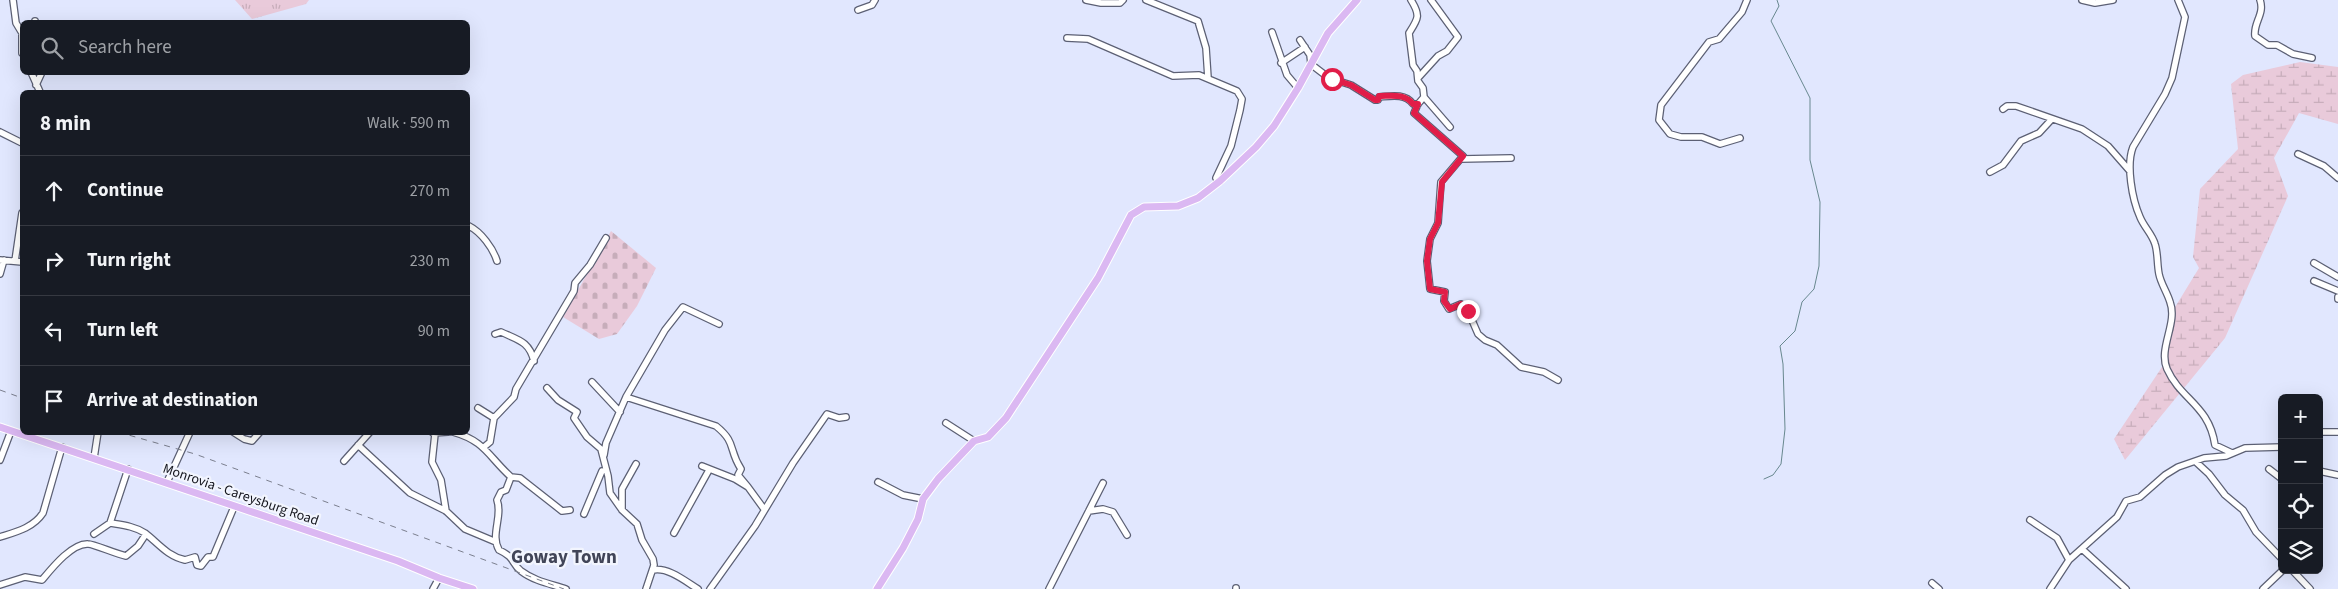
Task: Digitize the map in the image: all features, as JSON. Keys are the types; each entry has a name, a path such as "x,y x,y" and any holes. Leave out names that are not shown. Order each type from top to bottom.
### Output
{"main road":[{"path":"877,589 903,548 918,519 923,499 938,479 974,441 988,437 1006,418 1098,278 1131,215 1144,207 1164,208 1188,203 1220,181 1268,133 1311,67 1328,34 1357,0"},
{"name":"Monrovia - Careysburg Road","path":"0,427 20,434"},
{"name":"Monrovia - Careysburg Road","path":"24,435 398,561 439,578 473,589"}],"street":[{"path":"13,0 16,23 20,30"},
{"path":"858,10 872,5 875,0"},
{"path":"1086,0 1100,4 1120,3 1124,0"},
{"path":"1146,0 1198,22 1206,48 1208,78"},
{"path":"1411,0 1418,15 1417,22 1409,33 1411,58 1424,98 1450,127"},
{"path":"1418,78 1438,56 1447,51 1458,37 1431,0"},
{"path":"1740,138 1720,144 1702,137 1681,137 1670,134 1659,120 1661,105 1708,42 1719,39 1742,12 1747,0"},
{"path":"2082,0 2096,3 2113,0"},
{"path":"2178,0 2184,17 2172,78 2165,94 2133,147 2129,166 2130,175 2139,215 2156,245 2161,282 2171,304 2165,354 2166,368 2175,383 2205,416 2210,425 2215,445 2232,453"},
{"path":"2260,0 2262,11 2255,29 2255,36 2268,45 2277,45 2293,54 2312,58"},
{"path":"1272,32 1281,63 1287,75 1298,88"},
{"path":"1067,38 1088,38 1173,76 1199,75 1232,88 1242,98 1231,146 1216,178 1220,181"},
{"path":"1300,40 1311,57 1311,67 1329,78 1351,85 1375,100 1378,100 1379,96 1391,95 1406,98 1413,104 1418,104"},
{"path":"1281,63 1305,47"},
{"path":"32,75 39,90"},
{"path":"36,85 41,75"},
{"path":"1424,98 1418,104 1414,113 1463,156 1442,182 1438,223 1430,239 1427,261 1430,289 1445,292 1444,301 1450,309 1461,304 1468,311 1478,334 1485,340 1498,345 1521,367 1544,372 1558,380"},
{"path":"2003,109 2007,106 2016,106 2082,129 2104,142 2127,167 2130,175"},
{"path":"1990,172 2002,165 2021,140 2042,131 2052,120"},
{"path":"0,132 20,142"},
{"path":"2298,154 2324,166 2329,173 2338,178"},
{"path":"1461,159 1511,158"},
{"path":"15,261 20,227"},
{"path":"470,227 485,240 497,261"},
{"path":"484,446 490,442 494,418 514,397 516,389 574,292 575,283 590,265 606,238"},
{"path":"0,274 2,260 20,262"},
{"path":"2314,263 2338,277"},
{"path":"2314,281 2338,290"},
{"path":"604,457 606,443 626,397 665,330 683,307 719,324"},
{"path":"495,334 501,332 527,345 532,351 534,361"},
{"path":"592,382 620,412"},
{"path":"547,388 558,400 577,412 574,418 587,437 599,447 604,457 609,491 622,510 637,524 652,559 653,570 646,589"},
{"path":"626,397 716,426 728,435 732,442 732,453 740,469 738,475 764,509"},
{"path":"478,408 494,418"},
{"path":"710,589 755,526 764,509 826,414 839,418 846,417"},
{"path":"946,423 974,441"},
{"path":"0,460 11,431"},
{"path":"2323,432 2338,432"},
{"path":"94,458 98,435"},
{"path":"167,482 189,435"},
{"path":"238,435 252,441 257,435"},
{"path":"344,461 367,435"},
{"path":"433,435 432,462 441,480 446,511"},
{"path":"462,435 484,446 511,477 520,478 562,511 570,510"},
{"path":"358,445 410,493 446,511 465,529 496,542"},
{"path":"2053,588 2069,560 2116,517 2126,501 2140,497 2170,470 2250,447 2278,446"},
{"path":"0,538 31,525 43,514 62,447"},
{"path":"2196,462 2209,474 2226,495 2246,513 2256,532 2278,555"},
{"path":"622,510 622,489 636,464"},
{"path":"702,466 735,479 748,488"},
{"path":"94,534 110,523 128,469"},
{"path":"674,533 709,470"},
{"path":"2269,470 2278,476"},
{"path":"584,514 602,471"},
{"path":"2323,472 2337,474"},
{"path":"511,477 506,490 501,492 497,500 500,508 496,542 499,550 510,555 516,567 526,574 566,589"},
{"path":"878,482 903,495 923,499"},
{"path":"1049,589 1103,482"},
{"path":"110,523 132,527 146,534 165,551 185,560 195,557 197,565 201,566 208,558 213,557 234,507"},
{"path":"1089,511 1103,509 1113,512 1127,535"},
{"path":"2030,520 2057,538 2069,560"},
{"path":"0,585 25,577 42,580 59,560 78,547 88,544 126,556 138,546 146,534"},
{"path":"2082,549 2126,589"},
{"path":"653,570 659,568 672,573 698,589"},
{"path":"2263,589 2279,574"},
{"path":"2296,574 2310,589"},
{"path":"433,589 439,578"},
{"path":"1932,583 1939,589"}],"green space":[{"path":"235,0 309,0 306,4 252,19"},
{"path":"2300,62 2338,67 2338,124 2299,113 2274,158 2288,196 2225,338 2125,460 2114,439 2162,367 2169,335 2169,317 2199,268 2193,257 2200,189 2238,149 2231,84 2243,75"},
{"path":"611,231 656,268 637,306 617,334 599,339 563,317"}],"waterway":[{"path":"1764,479 1773,475 1781,464 1785,429 1783,364 1780,346 1795,331 1802,302 1814,289 1819,266 1820,202 1810,160 1810,98 1771,21 1779,6 1777,0"}],"railway":[{"path":"0,390 20,397"},
{"path":"128,435 195,454 564,589"}],"district":[{"name":"Goway Town","path":"564,556"}],"route":[{"path":"1332,79 1351,85 1375,100 1378,100 1379,96 1391,95 1406,98 1413,104 1418,104 1414,113 1463,156 1442,182 1438,223 1430,239 1427,261 1430,289 1445,292 1444,301 1450,309 1461,304 1468,311"}]}
